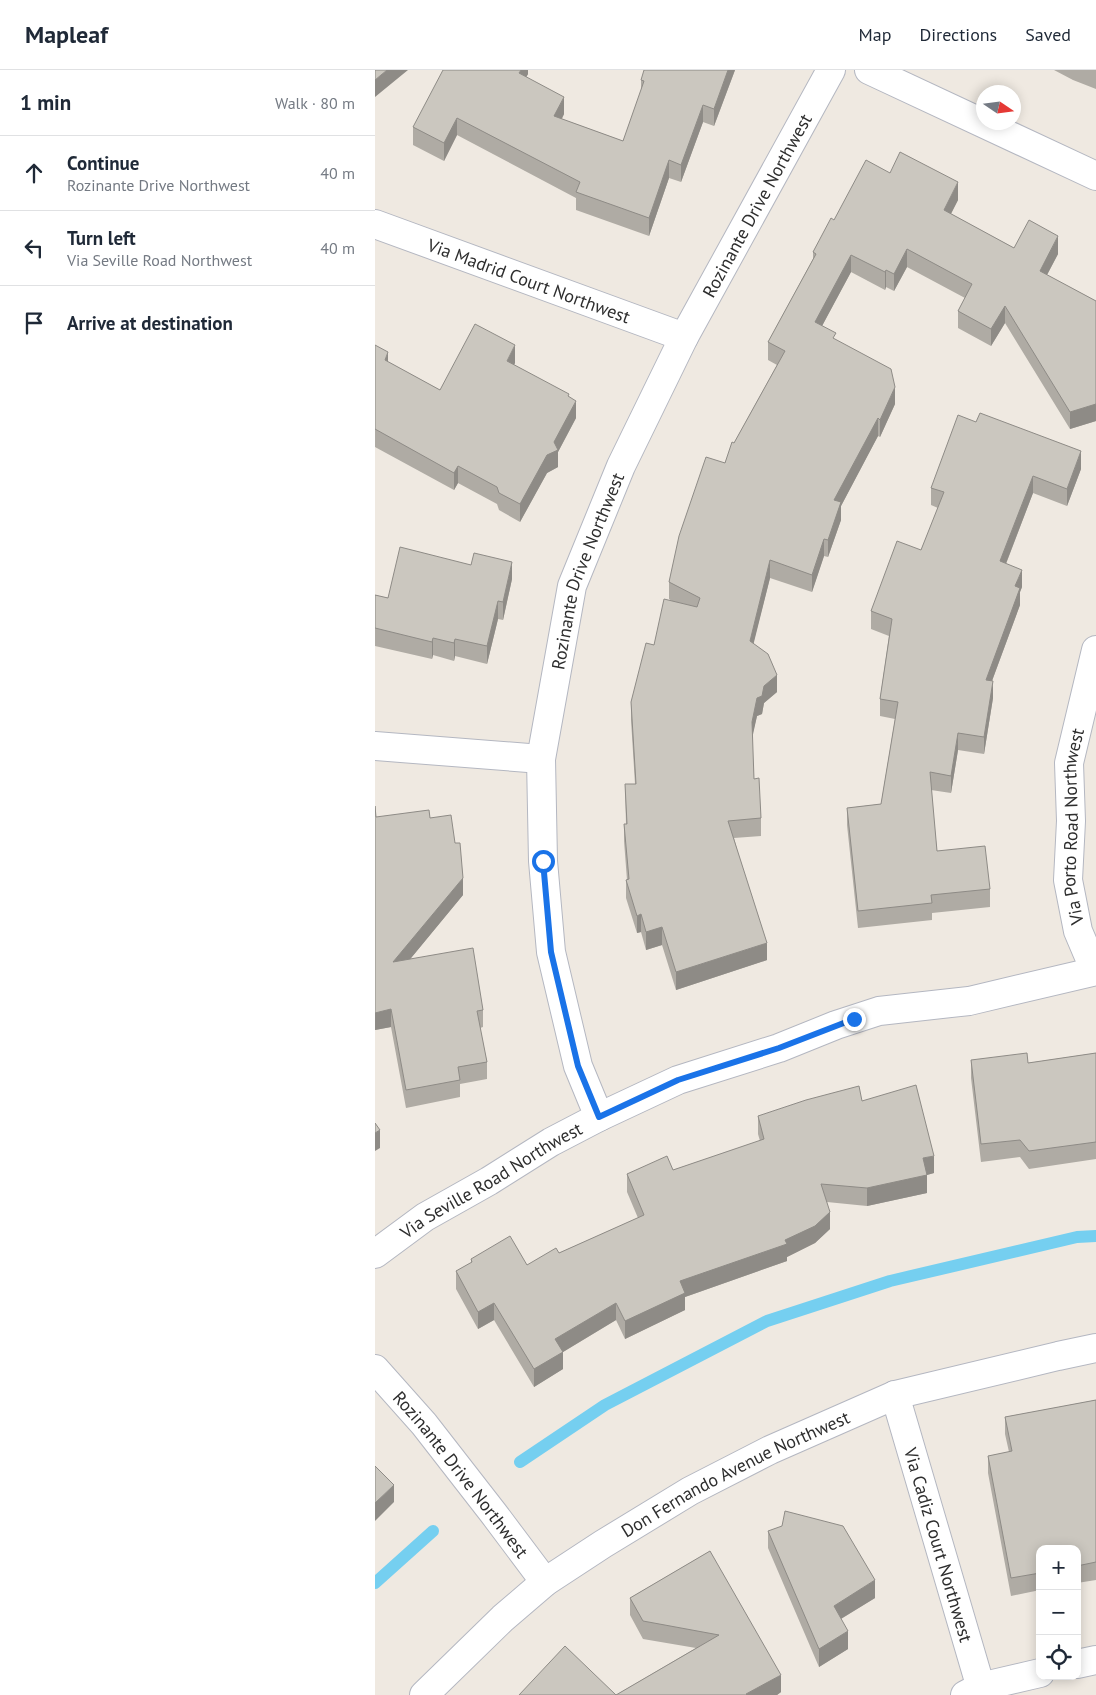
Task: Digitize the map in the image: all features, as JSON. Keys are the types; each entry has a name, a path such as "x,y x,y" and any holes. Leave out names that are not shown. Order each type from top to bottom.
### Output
{"street":[{"name":"Rozinante Drive Northwest","path":"599,1117 578,1066 551,952 543,861 541,759 572,586 621,466 684,337 831,70"},
{"path":"869,70 1096,176"},
{"name":"Via Madrid Court Northwest","path":"375,224 684,337"},
{"name":"Via Porto Road Northwest","path":"1096,650 1069,763 1071,820 1068,880 1078,931 1096,971"},
{"path":"375,746 541,759"},
{"name":"Via Seville Road Northwest","path":"375,1254 425,1217 489,1181 551,1142 678,1080 779,1048 836,1025 871,1014 969,1001 1096,971"},
{"name":"Don Fernando Avenue Northwest","path":"423,1695 503,1618 545,1582 690,1491 770,1450 895,1395 1096,1348"},
{"name":"Rozinante Drive Northwest","path":"375,1369 424,1424 545,1582"},
{"name":"Via Cadiz Court Northwest","path":"895,1395 976,1692"},
{"path":"1081,1663 1096,1660"},
{"path":"976,1692 1036,1674"}],"building":[{"path":"375,70 387,70 375,80"},
{"path":"443,70 521,70 519,73 564,97 554,116 623,141 644,81 641,80 644,70 728,70 714,109 703,105 681,165 669,160 649,218 576,192 580,182 457,118 444,143 413,127"},
{"path":"900,152 958,182 944,210 1014,248 1029,220 1058,236 1040,271 1096,301 1096,404 1070,412 1005,306 991,329 958,311 972,284 907,249 894,274 886,270 885,272 851,255 815,322 836,333 833,338 891,369 895,387 880,420 878,418 834,500 841,502 828,540 824,539 812,575 770,560 750,641 768,654 777,675 764,686 762,696 757,698 752,722 754,779 759,778 761,818 728,821 767,943 676,972 662,927 646,932 641,914 637,916 626,880 629,879 624,824 627,824 625,784 636,784 631,702 646,643 654,645 664,599 697,607 700,598 669,582 679,536 706,457 725,463 732,442 734,443 785,351 768,342 816,254 813,252 831,218 834,220 866,160 890,173"},
{"path":"475,324 515,345 507,361 569,394 568,396 576,401 554,442 558,450 547,455 520,504 499,493 497,487 458,466 454,473 375,429 375,345 388,352 385,360 440,390"},
{"path":"980,413 1081,451 1067,489 1033,476 1000,561 1022,570 1015,586 1020,588 986,680 993,681 984,737 958,733 951,776 930,772 937,851 985,846 990,889 931,895 932,903 858,911 847,808 881,804 898,702 880,699 892,619 871,611 897,541 921,550 944,492 931,488 958,415 976,422"},
{"path":"400,547 471,565 474,553 512,562 503,602 498,601 487,646 455,639 454,643 433,638 432,642 375,628 375,595 388,598"},
{"path":"375,806 376,817 429,810 430,818 451,815 455,843 460,843 463,878 393,962 473,948 483,1010 477,1011 487,1062 458,1067 460,1080 406,1090 391,1009 375,1013"},
{"path":"1027,1053 1028,1063 1096,1053 1096,1142 1029,1151 1020,1140 981,1144 971,1060"},
{"path":"916,1085 934,1156 923,1158 927,1175 867,1188 821,1184 830,1212 815,1226 785,1240 787,1244 680,1281 685,1293 625,1321 616,1303 555,1339 563,1352 534,1369 494,1303 478,1312 456,1271 472,1262 471,1259 510,1236 527,1265 556,1248 559,1253 644,1215 627,1174 667,1156 673,1170 764,1139 758,1116 806,1100 859,1086 862,1101"},
{"path":"375,1123 380,1130 375,1133"},
{"path":"1096,1400 1096,1562 1081,1565 1081,1545 1036,1545 1036,1574 1011,1578 988,1456 1012,1451 1005,1417"},
{"path":"375,1466 394,1485 375,1503"},
{"path":"785,1511 843,1526 875,1580 834,1606 848,1631 819,1649 768,1531 782,1526"},
{"path":"710,1551 781,1675 747,1695 616,1695 719,1635 643,1621 630,1598"},
{"path":"565,1646 616,1695 519,1695"}],"waterway":[{"path":"520,1462 605,1405 767,1321 890,1281 1077,1237 1096,1236"},
{"path":"375,1583 433,1531"}],"route":[{"path":"543,861 551,952 578,1066 599,1117 678,1080 779,1048 854,1019"}]}
